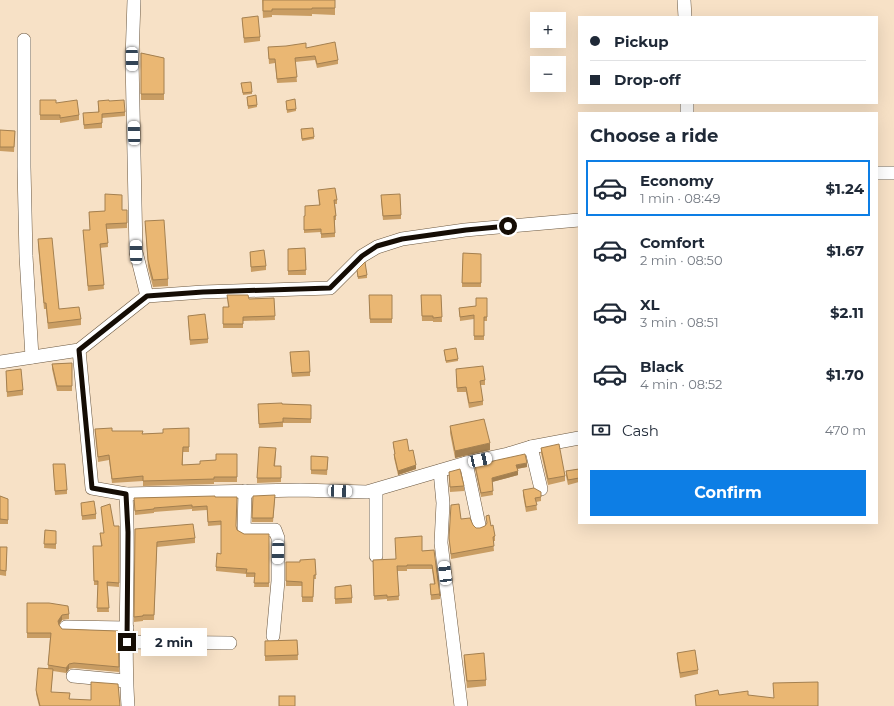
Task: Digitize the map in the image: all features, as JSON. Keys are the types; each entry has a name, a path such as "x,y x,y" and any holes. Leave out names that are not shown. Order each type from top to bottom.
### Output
{"street":[{"path":"134,0 132,59 136,252 147,296"},
{"path":"684,0 684,16"},
{"path":"24,40 26,226 32,357"},
{"path":"878,173 894,173"},
{"path":"0,362 79,350 147,296 203,292 330,288 362,256 377,246 402,239 466,230 578,220"},
{"path":"79,350 92,488 126,494 300,490 367,492 466,462 578,438"},
{"path":"531,447 541,489"},
{"path":"466,462 479,525"},
{"path":"440,471 443,504 441,543 460,706"},
{"path":"376,490 376,556"},
{"path":"245,491 244,530 275,530 278,538 278,581 273,636"},
{"path":"126,494 128,532 126,681 128,706"},
{"path":"66,627 126,628"},
{"path":"127,642 230,643"},
{"path":"73,676 126,681"}],"building":[{"path":"263,0 335,0 335,8 272,9 272,11 263,11"},
{"path":"258,16 260,37 244,38 242,18"},
{"path":"335,42 338,60 317,64 315,56 295,58 297,77 277,79 275,59 269,59 268,47 306,43 306,48"},
{"path":"141,53 164,58 164,94 141,94"},
{"path":"251,82 252,92 243,93 241,83"},
{"path":"256,95 257,105 248,106 247,97"},
{"path":"295,99 296,109 287,110 286,101"},
{"path":"40,100 56,100 56,103 77,100 79,115 60,118 60,115 40,115"},
{"path":"124,100 125,112 102,114 102,123 84,125 83,113 99,112 98,101"},
{"path":"313,128 314,137 302,139 301,129"},
{"path":"0,130 15,131 14,147 0,147"},
{"path":"335,188 337,200 334,200 336,216 334,216 335,233 321,234 321,229 304,230 305,206 320,205 318,190"},
{"path":"105,194 122,195 122,210 127,210 127,223 106,224 108,243 100,244 104,285 88,286 83,230 90,230 89,212 105,211"},
{"path":"400,194 401,215 383,216 381,195"},
{"path":"164,220 168,279 153,280 148,260 145,221"},
{"path":"52,238 59,309 79,307 81,319 48,323 46,303 44,303 38,239"},
{"path":"305,248 306,270 288,271 288,249"},
{"path":"264,250 266,266 251,267 250,252"},
{"path":"463,253 481,254 481,283 462,283"},
{"path":"365,262 367,275 358,277 357,270"},
{"path":"227,295 248,295 249,299 274,298 275,316 243,317 243,324 223,324 223,307 229,307"},
{"path":"369,295 392,295 392,319 370,319"},
{"path":"421,295 441,295 442,317 433,318 433,316 422,316"},
{"path":"476,298 487,298 487,317 484,317 484,336 474,336 474,315 460,317 459,308 476,306"},
{"path":"205,314 208,339 190,340 188,316"},
{"path":"456,348 458,359 446,361 444,350"},
{"path":"309,351 310,372 292,373 290,352"},
{"path":"72,363 72,386 57,386 52,364"},
{"path":"483,366 485,380 480,381 483,401 469,403 466,387 457,388 456,369"},
{"path":"21,369 23,390 7,392 6,371"},
{"path":"282,403 311,405 311,419 283,418 283,422 259,424 258,404"},
{"path":"484,419 490,443 455,451 450,426"},
{"path":"112,428 112,431 143,431 142,434 163,433 163,429 189,428 189,447 183,447 182,465 200,464 200,461 216,460 216,454 237,454 237,477 143,481 143,476 112,479 109,455 98,457 95,429"},
{"path":"407,439 409,451 413,450 416,465 398,471 393,442"},
{"path":"559,444 565,476 548,479 541,448"},
{"path":"259,447 276,448 274,466 281,466 281,478 257,478"},
{"path":"525,454 527,463 516,465 518,471 492,478 493,491 481,493 475,465"},
{"path":"311,456 328,457 327,470 311,470"},
{"path":"53,464 65,464 67,490 55,491"},
{"path":"460,469 464,486 450,487 449,472"},
{"path":"578,469 578,478 568,480 566,471"},
{"path":"534,488 541,492 541,497 535,498 537,505 526,507 523,490"},
{"path":"275,495 273,518 252,518 253,496"},
{"path":"0,496 8,499 8,520 0,519"},
{"path":"215,496 237,497 237,530 244,534 269,534 269,583 254,583 255,573 246,573 247,569 216,567 217,553 221,554 221,521 208,522 207,506 192,507 192,505 135,511 134,498"},
{"path":"94,501 96,514 82,516 81,503"},
{"path":"110,504 114,526 119,526 119,583 107,582 109,608 97,608 98,581 94,581 93,546 102,546 100,533 104,533 101,507"},
{"path":"459,504 461,519 470,518 476,528 485,526 487,523 486,516 489,515 495,536 493,537 494,546 451,554 449,538 451,505"},
{"path":"193,524 195,538 157,542 154,615 134,617 135,529"},
{"path":"45,530 56,531 56,544 44,544"},
{"path":"422,536 422,551 434,550 440,594 431,595 430,584 435,584 432,565 407,565 397,566 399,596 374,596 373,560 396,559 395,538"},
{"path":"0,547 7,547 6,571 0,570"},
{"path":"315,559 316,575 314,575 313,597 302,597 302,582 286,581 286,562 300,562 300,560"},
{"path":"351,585 352,598 335,599 335,587"},
{"path":"27,603 49,603 68,606 69,614 62,615 58,621 62,629 118,631 119,667 74,663 69,664 66,668 48,665 51,633 27,633"},
{"path":"297,640 298,655 265,656 265,641"},
{"path":"695,650 698,670 680,673 677,653"},
{"path":"484,653 486,680 467,681 464,655"},
{"path":"38,668 53,669 51,692 70,693 69,699 91,700 91,682 118,684 120,706 40,706 36,690"},
{"path":"818,682 818,706 696,706 695,695 718,690 719,695 748,691 748,695 774,698 773,683"},
{"path":"279,696 295,696 295,706 279,706"}],"route":[{"path":"127,642 128,532 126,494 92,488 79,350 147,296 203,292 330,288 362,256 377,246 402,239 508,226"}]}
